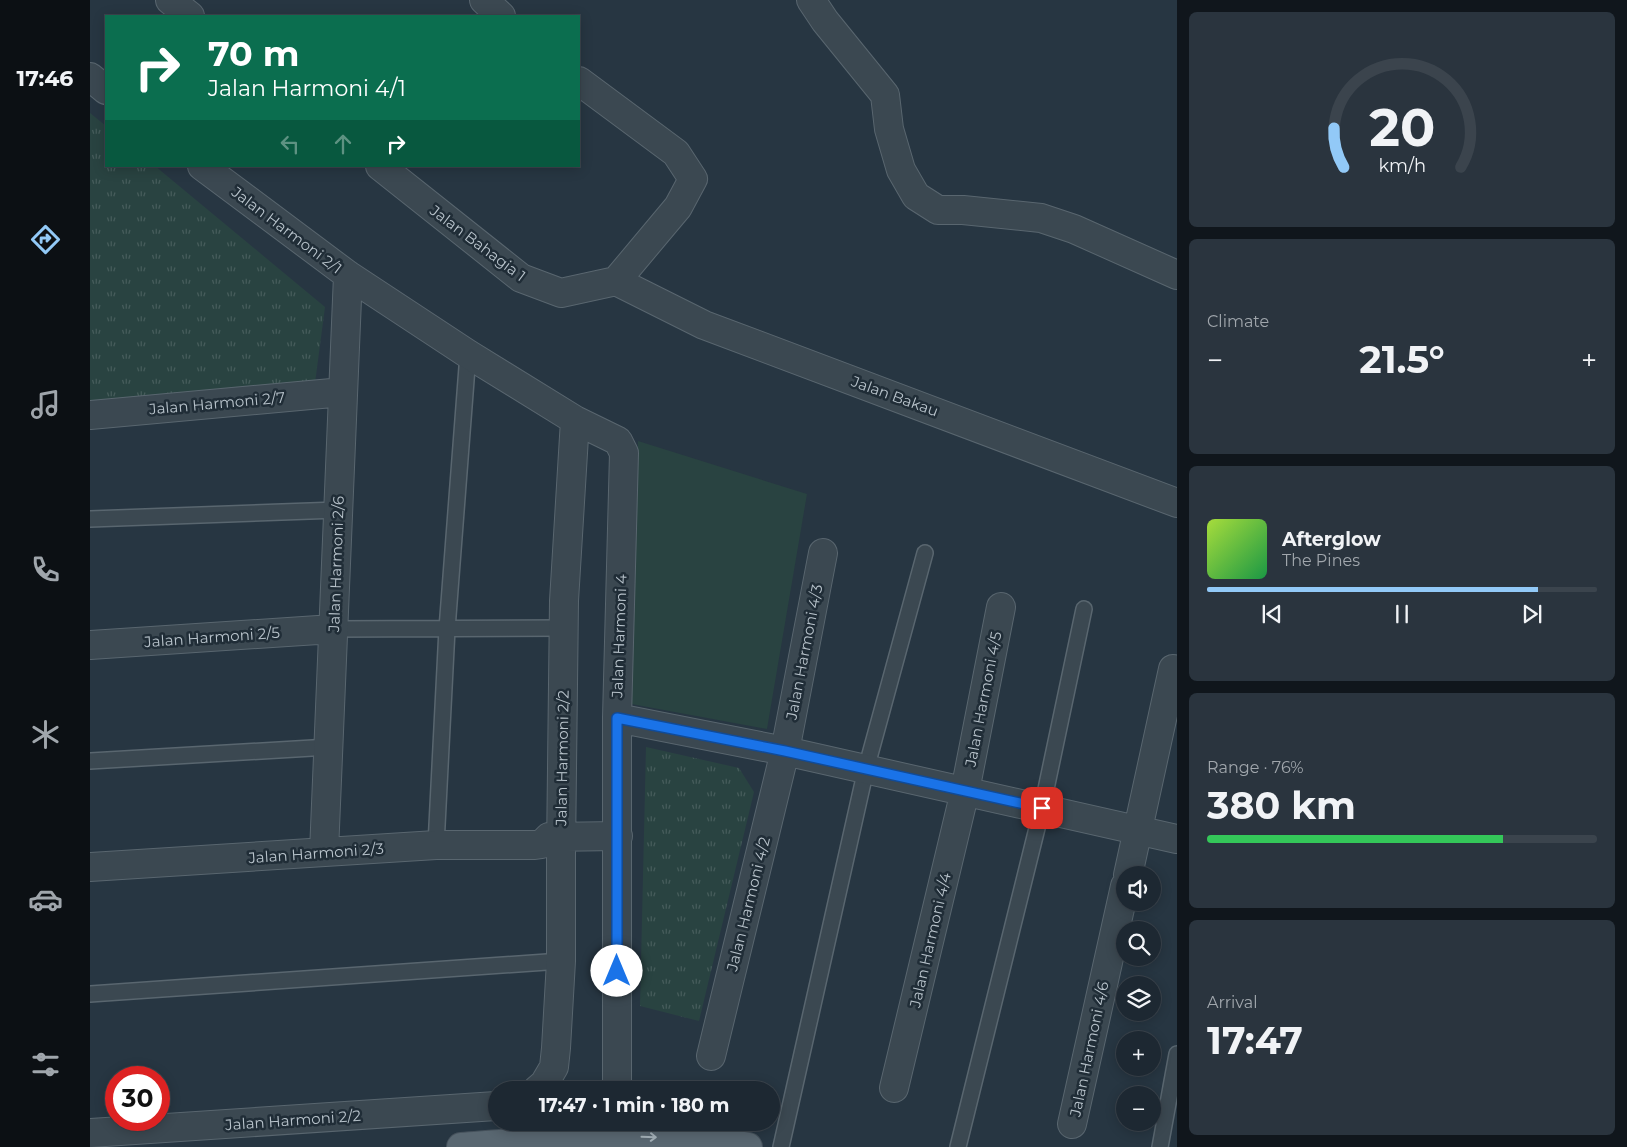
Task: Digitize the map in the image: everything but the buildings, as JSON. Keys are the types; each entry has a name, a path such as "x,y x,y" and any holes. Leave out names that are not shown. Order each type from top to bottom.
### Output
{"main road":[{"path":"461,1147 600,1131"},
{"path":"635,1131 715,1140 748,1147"}],"street":[{"path":"170,0 189,15"},
{"path":"484,0 500,15"},
{"path":"811,0 825,21 885,95 889,129 901,170 916,196 938,210 963,210 1040,218 1074,230 1177,275"},
{"path":"90,77 105,89"},
{"path":"580,82 676,153 693,179 678,207 616,281"},
{"name":"Jalan Harmoni 2/1","path":"203,167 348,275 468,354"},
{"name":"Jalan Bahagia 1","path":"381,167 521,278 561,293 616,281"},
{"name":"Jalan Harmoni 2/6","path":"324,852 348,275"},
{"name":"Jalan Bakau","path":"616,281 704,325 1177,503"},
{"name":"Jalan Harmoni 4","path":"468,354 575,420 618,441 624,453 617,718 617,1081"},
{"name":"Jalan Harmoni 2/7","path":"90,414 343,392"},
{"name":"Jalan Harmoni 2/2","path":"546,1081 554,1067 561,961 554,844 571,462 575,420"},
{"name":"Jalan Harmoni 4/3","path":"785,751 823,552"},
{"name":"Jalan Harmoni 4/5","path":"965,791 1001,607"},
{"name":"Jalan Harmoni 2/5","path":"90,645 333,629"},
{"path":"1130,866 1172,669"},
{"path":"617,718 785,751 1177,838"},
{"name":"Jalan Harmoni 4/2","path":"711,1056 785,751"},
{"name":"Jalan Harmoni 4/4","path":"894,1088 965,791"},
{"name":"Jalan Harmoni 2/3","path":"90,868 436,845 617,844"},
{"name":"Jalan Harmoni 4/6","path":"1072,1124 1119,911"},
{"name":"Jalan Harmoni 2/2","path":"90,1133 488,1107"}],"lane":[{"path":"436,845 446,628 468,354"},
{"path":"90,519 338,510"},
{"path":"781,1147 866,769 925,552"},
{"path":"958,1147 1042,808 1084,609"},
{"path":"333,629 564,628"},
{"path":"90,761 329,747"},
{"path":"90,994 561,961"},
{"path":"1160,1147 1177,1054"}],"green space":[{"path":"90,113 105,125 105,167 156,167 325,307 315,383 90,403"},
{"path":"638,441 807,494 767,729 626,703 634,577"},
{"path":"646,747 739,768 754,792 699,1021 640,1006"}],"route":[{"path":"617,971 617,718 785,751 1042,808"}]}
